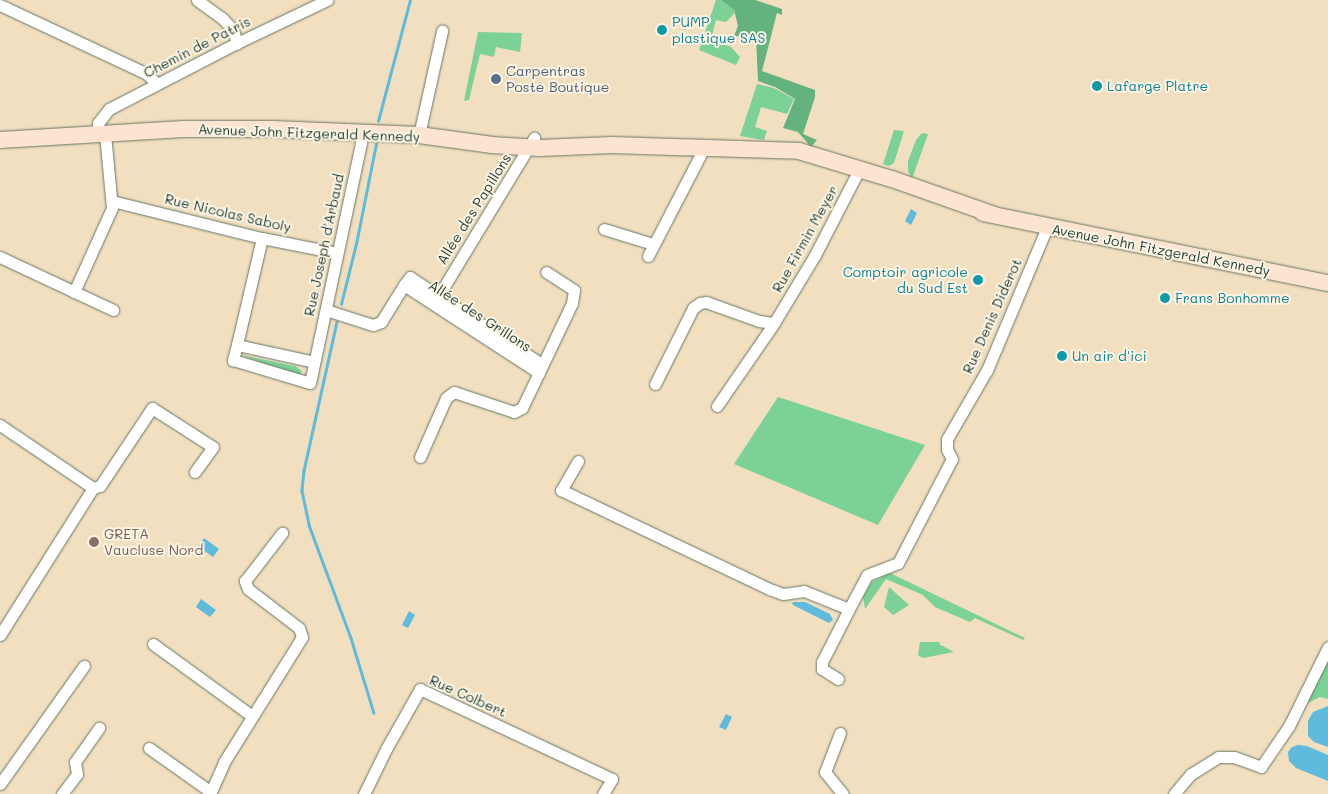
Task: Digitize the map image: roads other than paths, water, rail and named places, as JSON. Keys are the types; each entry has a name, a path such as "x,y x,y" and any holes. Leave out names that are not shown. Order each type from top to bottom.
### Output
{"street":[{"path":"197,0 222,18 233,30 237,43"},
{"name":"Chemin de Patris","path":"101,134 98,123 109,108 327,0"},
{"path":"0,5 147,74 157,84"},
{"path":"419,135 442,30"},
{"name":"Avenue John Fitzgerald Kennedy","path":"0,140 184,130 263,129 419,135 531,143 781,151 858,172 949,206 1328,283"},
{"name":"Rue Joseph d'Arbaud","path":"237,345 233,360 310,383 362,133"},
{"path":"74,292 112,208 101,134"},
{"name":"Allée des Papillons","path":"439,295 531,143"},
{"path":"648,256 704,148"},
{"name":"Rue Firmin Meyer","path":"717,406 774,323 814,255 858,172"},
{"name":"Rue Nicolas Saboly","path":"112,201 262,238 337,253"},
{"name":"Rue Denis Diderot","path":"838,678 822,669 822,662 867,575 898,563 952,459 947,448 947,439 987,370 1047,227"},
{"path":"604,229 653,244"},
{"path":"262,238 237,345 314,362"},
{"path":"0,257 113,310"},
{"path":"420,457 446,398 454,392 514,412 522,408 572,303 574,290 546,272"},
{"name":"Allée des Grillons","path":"410,277 439,295 541,369 404,285 410,277"},
{"path":"326,310 373,325 381,322 404,285"},
{"path":"655,384 694,308 700,303 706,302 759,321 774,323"},
{"path":"0,635 93,488 100,486 152,408 213,447 195,472"},
{"path":"0,425 93,488"},
{"path":"578,461 561,490 652,535 783,594 804,591 849,609"},
{"path":"149,748 211,793 224,762 302,637 299,628 248,589 245,581 282,533"},
{"path":"153,644 252,716"},
{"path":"1174,794 1191,774 1218,757 1234,756 1261,767 1289,726 1328,647"},
{"path":"0,784 84,666"},
{"name":"Rue Colbert","path":"364,794 386,748 420,689 612,779 603,794"},
{"path":"62,794 77,774 75,762 99,728"},
{"path":"840,733 825,772 844,794"}],"water":[{"path":"911,209 917,213 911,225 905,221"},
{"path":"204,538 219,549 213,557 198,546"},
{"path":"201,599 216,610 210,617 196,607"},
{"path":"793,602 805,602 830,614 833,620 829,623 795,606 792,604"},
{"path":"409,611 415,615 408,628 402,625"},
{"path":"1328,706 1328,747 1314,742 1308,736 1308,721 1313,712"},
{"path":"726,714 732,717 726,730 719,727"},
{"path":"1298,745 1307,746 1328,755 1328,781 1296,768 1289,761 1288,752 1292,747"}],"waterway":[{"path":"378,121 410,0"},
{"path":"341,304 356,244 376,144"},
{"path":"337,322 304,471 302,491 309,525 351,638 374,713"}],"place":[{"name":"PUMP plastique SAS","path":"662,30"},
{"name":"Carpentras Poste Boutique","path":"496,79"},
{"name":"Lafarge Platre","path":"1097,86"},
{"name":"Comptoir agricole du Sud Est","path":"978,280"},
{"name":"Frans Bonhomme","path":"1165,298"},
{"name":"Un air d'ici","path":"1062,356"},
{"name":"GRETA Vaucluse Nord","path":"94,542"}]}
